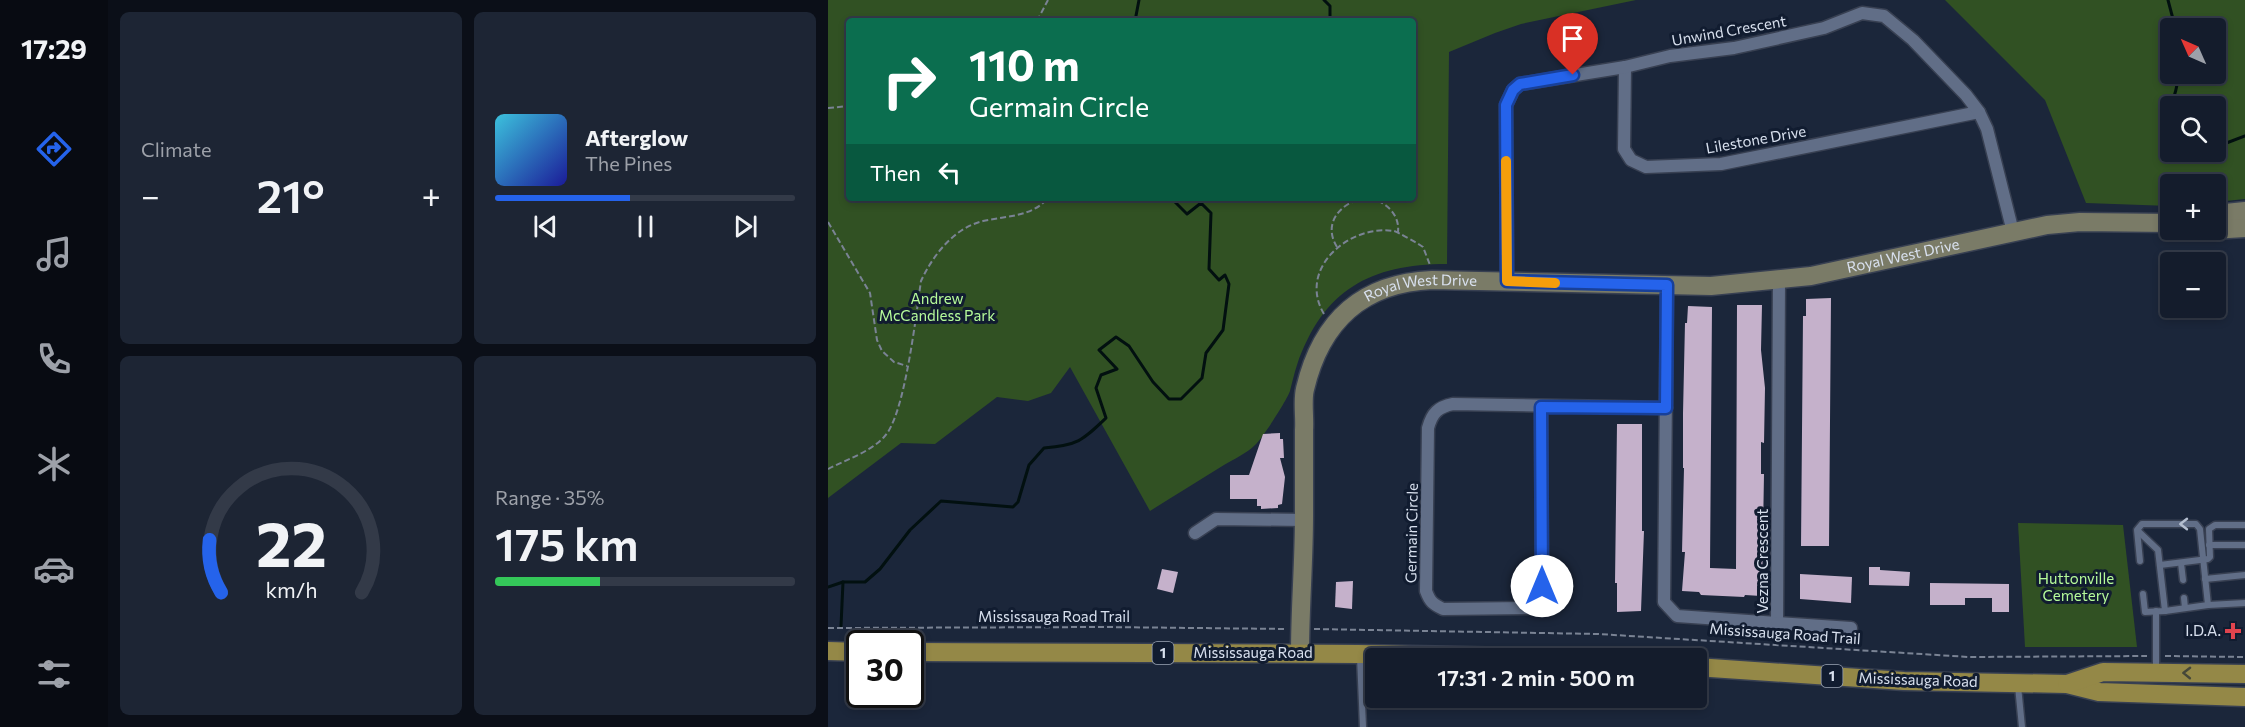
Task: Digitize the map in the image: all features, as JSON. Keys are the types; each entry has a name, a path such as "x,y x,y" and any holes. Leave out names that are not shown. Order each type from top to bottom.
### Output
{"main road":[{"path":"828,651 846,652"},
{"name":"Mississauga Road","path":"924,652 1365,654"},
{"name":"Mississauga Road","path":"2067,684 2103,672 2156,664 2245,674"},
{"name":"Mississauga Road","path":"1707,668 1904,681 2067,684 2099,692 2245,697"}],"street":[{"name":"Unwind Crescent","path":"1507,281 1506,105 1508,97 1520,84 1625,67 1670,56 1773,40 1824,28 1862,13 1884,16 1913,40 1966,95 1979,112 1987,129 2013,232"},
{"name":"Lilestone Drive","path":"1625,67 1624,149 1631,160 1646,167 1721,164 1979,112"},
{"path":"2226,213 2245,211"},
{"name":"Royal West Drive","path":"1300,653 1305,391 1316,356 1326,337 1348,310 1363,298 1397,284 1432,280 1711,286 1779,280 1811,276 2013,232 2080,222 2160,223"},
{"path":"2226,229 2245,228"},
{"name":"Vezna Crescent","path":"1667,285 1664,602 1677,615 1777,623 1779,280"},
{"name":"Germain Circle","path":"1541,407 1540,595 1536,602 1528,608 1443,609 1434,605 1426,591 1428,429 1430,418 1435,411 1453,404 1666,408"},
{"path":"1195,533 1216,519 1304,520"},
{"path":"1777,623 1851,628"}],"lane":[{"path":"2140,561 2137,531 2142,524 2196,525 2200,529 2208,605"},
{"path":"2160,565 2203,560 2210,557 2208,529 2211,526 2245,525"},
{"path":"2137,531 2158,550 2164,611"},
{"path":"2209,545 2245,545"},
{"path":"2181,563 2182,580"},
{"path":"2205,579 2245,575"},
{"path":"2143,594 2145,612 2245,603"},
{"path":"2184,598 2185,608"},
{"path":"2156,611 2156,664"},
{"path":"1359,654 1363,727"},
{"path":"2018,683 2022,727"}],"path":[{"path":"1039,18 1048,0"},
{"path":"828,108 846,106"},
{"path":"828,469 883,439 891,429 901,402 921,281 935,256 952,237 970,225 1033,211 1045,201"},
{"path":"1338,248 1332,231 1336,215 1348,202 1353,201"},
{"path":"1381,201 1391,210 1398,222 1398,232"},
{"path":"828,222 866,287 873,304 877,340 882,351 894,362 907,366"},
{"path":"1324,314 1318,301 1317,278 1326,257 1361,234 1372,231 1398,232 1423,247 1430,266"},
{"name":"Mississauga Road Trail","path":"828,628 1280,629"},
{"name":"Mississauga Road Trail","path":"1323,629 1598,634 1969,657 2156,664 2245,657"}],"green space":[{"name":"Andrew McCandless Park","path":"828,0 1636,0 1521,24 1449,52 1447,264 1395,269 1373,276 1353,286 1336,300 1308,339 1297,365 1290,391 1268,428 1252,448 1150,511 1070,367 1051,393 1028,401 997,397 935,444 901,443 828,498"},
{"path":"1945,0 2245,0 2245,199 2226,201 2226,174 2160,174 2160,206 2086,203 2045,100"},
{"name":"Huttonville Cemetery","path":"2018,523 2123,525 2137,647 2025,647"}],"building":[{"path":"1831,298 1829,546 1801,546 1803,316 1806,316 1806,299"},
{"path":"1737,305 1762,305 1761,350 1765,388 1764,443 1761,442 1761,474 1764,474 1762,591 1761,596 1701,595 1699,592 1682,591 1685,552 1682,552 1685,323 1687,323 1688,306 1712,307 1710,568 1736,569"},
{"path":"1617,424 1642,424 1642,531 1644,531 1641,611 1617,612 1617,583 1615,583"},
{"path":"1280,433 1280,439 1283,439 1284,458 1280,458 1285,477 1282,504 1278,505 1278,508 1261,509 1261,506 1257,506 1257,499 1230,499 1230,475 1249,475 1263,434"},
{"path":"1869,567 1910,572 1909,586 1869,585"},
{"path":"1162,569 1178,572 1173,593 1157,589"},
{"path":"1800,574 1852,577 1851,603 1800,599"},
{"path":"1353,581 1352,609 1335,607 1336,582"},
{"path":"1930,583 2009,584 2009,612 1992,612 1992,598 1965,598 1965,605 1930,605"}],"waterway":[{"path":"1136,18 1139,0"},
{"path":"1324,0 1330,6 1330,18"},
{"path":"2168,0 2173,18"},
{"path":"2175,96 2178,84"},
{"path":"2226,143 2245,136"},
{"path":"828,587 843,582 865,582 880,569 910,530 941,501 1013,507 1018,502 1029,465 1044,448 1079,440 1106,418 1096,388 1101,375 1117,369 1099,350 1116,337 1129,346 1153,382 1169,399 1181,399 1202,378 1206,353 1223,330 1229,284 1225,275 1219,280 1209,269 1211,213 1201,203 1187,214 1174,201"},
{"path":"841,626 843,582"}],"slow traffic":[{"path":"1506,161 1507,281 1555,283"}],"place":[{"name":"I.D.A.","path":"2233,631"}],"route":[{"path":"1542,586 1541,407 1666,408 1667,285 1507,281 1506,105 1508,97 1520,84 1573,75"}]}
